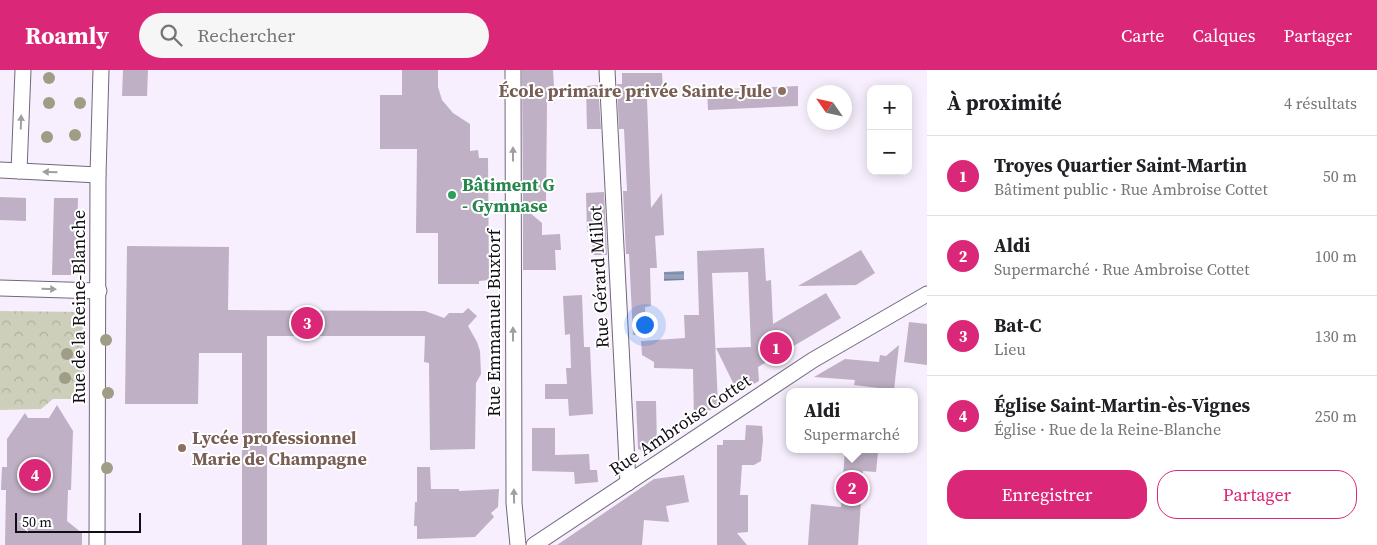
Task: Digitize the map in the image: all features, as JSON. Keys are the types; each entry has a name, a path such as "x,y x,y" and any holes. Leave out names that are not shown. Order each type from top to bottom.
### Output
{"street":[{"path":"19,171 23,70"},
{"name":"Rue de la Reine-Blanche","path":"97,545 98,175 101,70"},
{"name":"Rue Emmanuel Buxtorf","path":"513,70 514,503 518,545"},
{"name":"Rue Gérard Millot","path":"607,70 628,483"},
{"path":"0,170 98,175"},
{"path":"0,288 98,291"},
{"name":"Rue Ambroise Cottet","path":"534,545 813,360 927,294"}],"green space":[{"path":"0,311 83,312 84,399 53,399 41,409 0,410"}],"water":[{"path":"684,271 684,280 664,281 664,272"}],"building":[{"path":"123,70 148,70 147,96 122,96"},
{"path":"402,70 438,70 438,87 442,100 453,113 470,124 470,151 478,150 479,158 488,158 489,280 479,281 479,284 438,284 438,233 416,233 417,149 380,149 380,95 402,95"},
{"path":"522,70 553,70 555,103 547,103 546,204 523,205"},
{"path":"622,73 662,73 663,93 652,94 652,97 647,98 651,208 662,193 664,235 655,236 657,268 650,268 651,306 645,307 646,334 633,335 629,254 626,254 623,191 627,191 624,129 619,129 617,84 622,84"},
{"path":"598,85 601,129 587,129 586,86"},
{"path":"798,86 798,106 708,110 707,90"},
{"path":"604,192 607,255 593,255 592,232 587,232 586,193"},
{"path":"0,197 26,198 26,221 0,220"},
{"path":"54,198 78,198 76,275 52,275"},
{"path":"523,207 542,223 542,235 560,234 561,250 555,250 556,270 523,270"},
{"path":"127,246 229,247 228,310 425,311 444,318 449,313 463,313 468,308 477,316 468,326 480,351 481,374 476,383 475,449 430,450 429,363 424,362 425,336 267,336 267,545 242,545 242,353 199,353 198,404 125,404"},
{"path":"764,248 766,281 771,280 773,324 826,293 841,318 758,367 759,381 738,393 716,348 751,347 748,272 712,273 718,405 694,420 693,369 654,368 654,362 642,355 641,341 685,338 684,315 699,315 697,251"},
{"path":"861,250 875,273 856,285 798,286"},
{"path":"582,295 584,347 590,347 593,414 569,416 568,399 545,399 545,384 567,384 566,368 571,368 570,334 565,335 563,296"},
{"path":"909,322 927,324 927,365 904,362"},
{"path":"899,345 894,388 854,385 855,380 814,377 845,359 879,362 880,355 886,356"},
{"path":"636,401 656,401 657,446 648,453 638,449"},
{"path":"57,405 73,431 71,490 68,490 67,521 82,533 82,545 5,545 6,490 1,490 2,467 7,467 7,439 25,413 28,418 49,418"},
{"path":"746,425 762,426 763,440 761,461 754,465 742,465 740,495 748,495 748,532 737,533 747,545 717,545 717,445 723,445 723,440 745,440"},
{"path":"532,428 555,428 555,455 589,454 590,470 597,470 598,482 575,484 574,472 532,471"},
{"path":"845,453 878,453 876,472 863,471 858,545 808,545 811,504 841,507"},
{"path":"417,467 430,467 431,489 459,489 459,491 499,489 498,507 491,513 494,517 475,537 417,539 417,526 414,526 415,502 417,502"},
{"path":"684,475 689,502 666,506 669,522 644,520 642,545 557,545 654,479"}],"place":[{"name":"École primaire privée Sainte-Jule","path":"782,91"},
{"name":"Bâtiment G - Gymnase","path":"452,195"},
{"name":"Bat-C","path":"307,323"},
{"name":"Troyes Quartier Saint-Martin","path":"776,348"},
{"name":"Lycée professionnel Marie de Champagne","path":"182,448"},
{"name":"Église Saint-Martin-ès-Vignes","path":"35,475"},
{"name":"Aldi","path":"852,488"}]}
